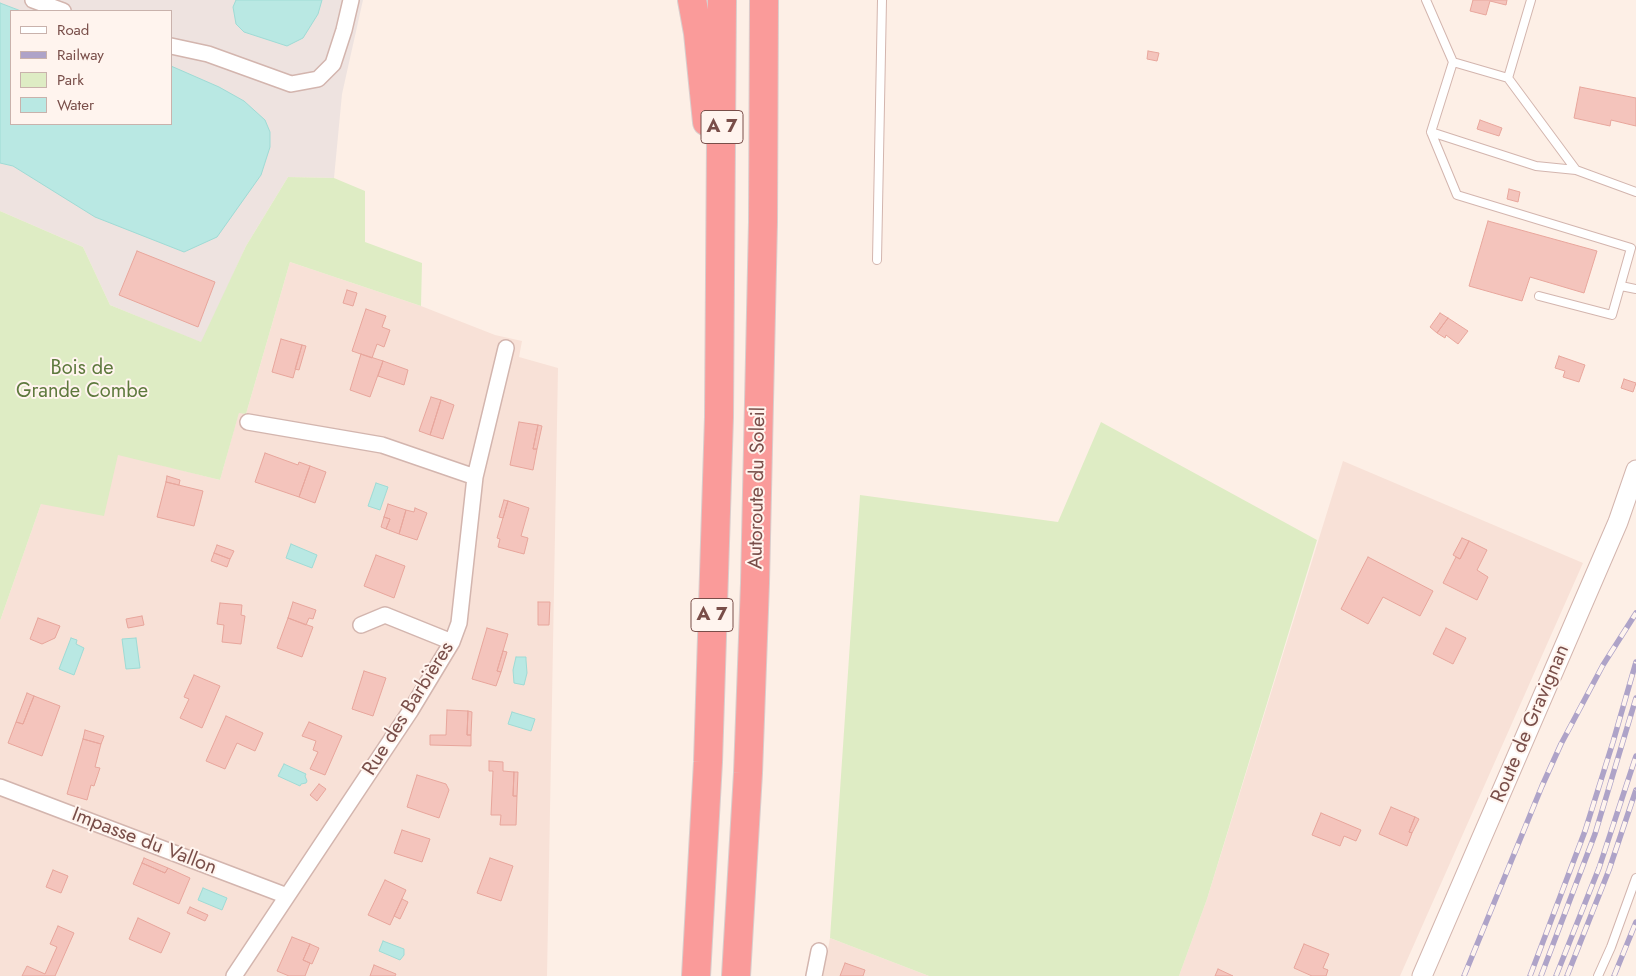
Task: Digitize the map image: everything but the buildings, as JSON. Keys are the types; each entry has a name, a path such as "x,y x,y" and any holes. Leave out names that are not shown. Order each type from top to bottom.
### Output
{"highway":[{"path":"692,0 698,33 721,254"},
{"name":"Autoroute du Soleil","path":"696,976 708,752 718,416 722,0"},
{"name":"Autoroute du Soleil","path":"736,976 748,773 756,583 763,222 764,0"},
{"path":"764,46 770,0"}],"street":[{"path":"33,0 60,10"},
{"path":"172,46 208,54 291,84 318,79 333,64 351,0"},
{"name":"Rue des Barbières","path":"234,976 411,710 452,642 459,623 475,477 506,348"},
{"path":"248,422 382,445 475,477"},
{"name":"Route de Gravignan","path":"1422,976 1618,522 1636,470"},
{"path":"361,625 385,615 452,642"},
{"name":"Impasse du Vallon","path":"0,788 287,896"},
{"path":"814,976 819,951"}],"lane":[{"path":"877,260 882,0"},
{"path":"1426,0 1453,62 1431,132 1457,195 1631,248 1612,315 1539,296"},
{"path":"1508,78 1531,0"},
{"path":"1453,62 1508,78 1576,170"},
{"path":"1431,132 1536,166 1576,170 1636,192"},
{"path":"1621,286 1636,288"},
{"path":"1598,976 1611,947 1636,878"}],"shaded area":[{"path":"0,0 363,0 342,94 334,178 288,177 246,246 202,343 110,305 83,247 0,211"},
{"path":"290,262 421,306 495,335 522,341 519,357 558,368 547,976 0,976 0,621 41,504 118,454 220,480 239,412 246,414"},
{"path":"1343,461 1583,563 1400,976 1179,976 1207,899"},
{"path":"830,938 929,976 823,976"}],"green space":[{"name":"Bois de Grande Combe","path":"288,177 334,178 365,191 365,242 422,263 421,306 290,262 246,414 239,413 220,480 118,455 104,516 41,504 0,621 0,211 83,247 110,305 201,342 246,246"},
{"path":"1101,422 1317,540 1207,899 1179,976 929,976 830,938 860,495 1058,522"}],"water":[{"path":"236,0 322,0 318,14 303,38 287,46 244,32 236,24 233,7"},
{"path":"0,3 18,10 10,10 10,125 172,125 172,66 219,87 244,101 265,120 270,132 270,147 261,175 217,237 184,252 95,217 13,166 0,163"},
{"path":"376,483 388,487 380,510 368,506"},
{"path":"291,544 317,555 312,568 286,558"},
{"path":"71,638 77,640 76,644 84,648 74,675 59,669"},
{"path":"136,638 140,668 126,669 122,639"},
{"path":"516,657 526,657 527,673 524,685 514,683 513,670"},
{"path":"512,712 535,719 531,731 508,724"},
{"path":"284,764 306,774 306,783 300,786 278,776"},
{"path":"203,888 227,898 222,910 198,900"},
{"path":"383,941 404,949 404,955 400,960 379,951"}],"railway":[{"path":"1464,976 1561,744 1603,665 1636,613"},
{"path":"1530,976 1585,831 1636,662"},
{"path":"1541,976 1595,834 1636,698"},
{"path":"1556,976 1599,868 1636,756"},
{"path":"1567,976 1609,870 1636,790"},
{"path":"1614,976 1636,922"}]}
